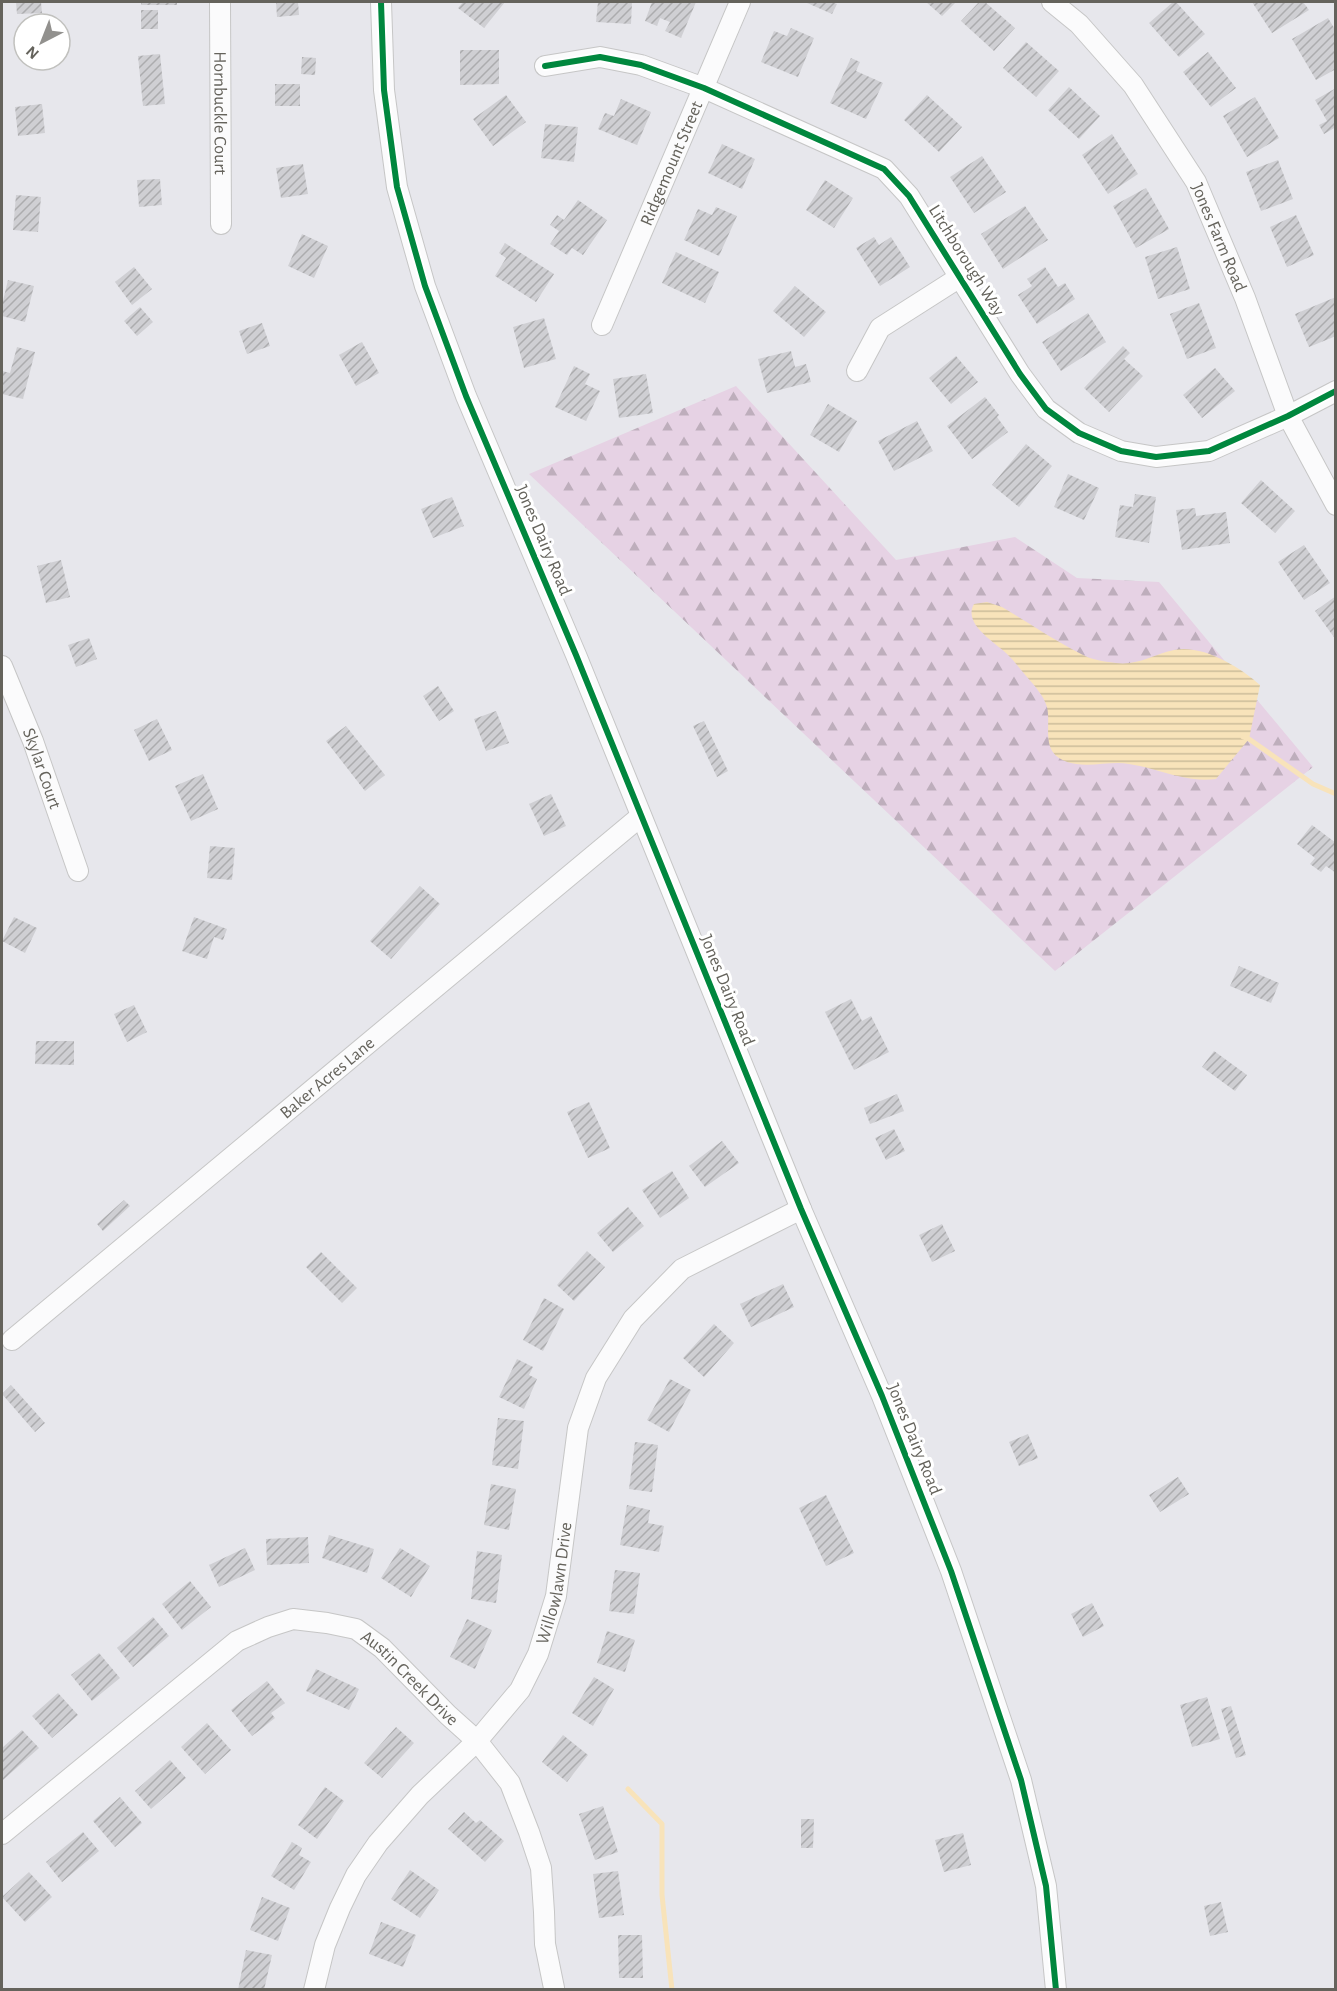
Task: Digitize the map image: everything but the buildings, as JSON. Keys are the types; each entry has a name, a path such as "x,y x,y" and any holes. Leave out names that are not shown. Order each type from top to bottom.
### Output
{"street":[{"name":"Hornbuckle Court","path":"220,2 221,224"},
{"name":"Jones Dairy Road","path":"381,2 384,90 397,187 425,286 466,396 572,644 801,1209 881,1393 951,1571 1021,1780 1046,1886 1056,1989"},
{"name":"Ridgemount Street","path":"602,325 740,2"},
{"name":"Jones Farm Road","path":"1052,2 1079,24 1133,85 1196,182 1245,298 1288,416 1335,505"},
{"name":"Litchborough Way","path":"545,66 600,57 641,65 704,88 884,169 909,196 1020,374 1046,409 1079,433 1120,451 1156,457 1209,451 1288,416 1335,391"},
{"path":"857,371 880,328 960,277"},
{"name":"Skylar Court","path":"2,666 33,741 78,871"},
{"name":"Baker Acres Lane","path":"12,1340 641,816"},
{"name":"Willowlawn Drive","path":"314,1989 325,1946 356,1875 378,1843 420,1795 477,1741 520,1690 538,1654 556,1596 578,1428 596,1378 633,1319 682,1269 801,1209"},
{"name":"Austin Creek Drive","path":"2,1834 237,1641 293,1619 356,1629 382,1648 477,1741 510,1783 530,1832 540,1868 545,1944 554,1988"}],"green space":[{"path":"736,386 896,560 1015,537 1077,578 1159,582 1313,767 1055,971 529,474"}],"shaded area":[{"path":"987,602 1002,607 1064,645 1096,660 1131,663 1185,649 1220,658 1260,685 1249,739 1216,779 1191,779 1130,764 1088,765 1059,758 1051,748 1049,741 1046,703 1036,687 1011,658 982,633 973,619 974,604"}],"waterway":[{"path":"1243,737 1313,784 1336,794"},
{"path":"628,1789 662,1824 662,1895 672,1990"}],"cycle path":[{"path":"381,2 384,90 397,187 425,286 466,396 576,655 801,1209 882,1396 951,1571 1021,1780 1046,1886 1056,1990"},
{"path":"545,66 600,57 641,65 704,88 884,169 909,196 1020,374 1046,409 1079,433 1121,451 1156,457 1209,451 1288,416 1336,391"}]}
